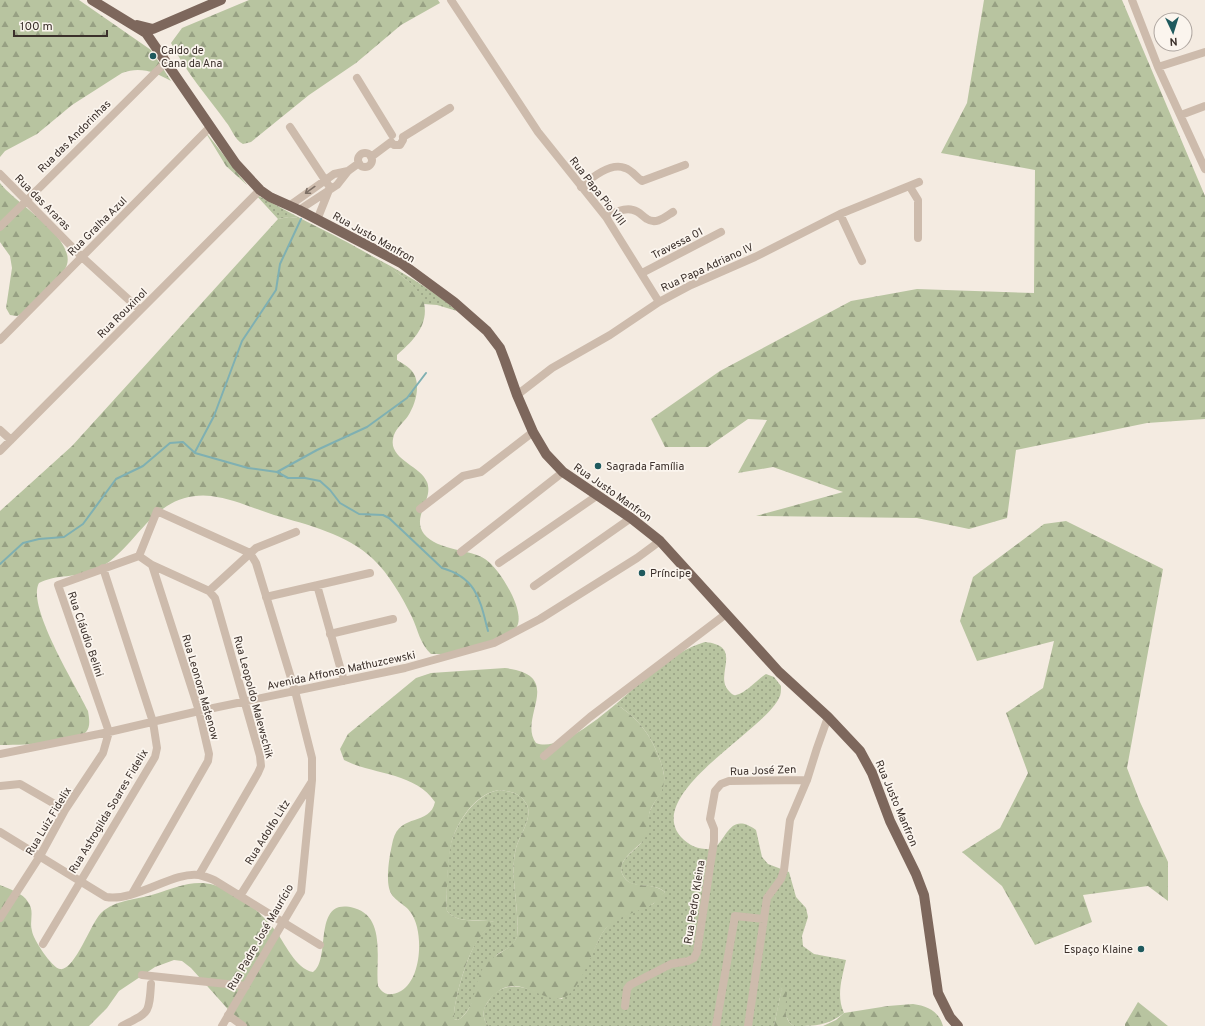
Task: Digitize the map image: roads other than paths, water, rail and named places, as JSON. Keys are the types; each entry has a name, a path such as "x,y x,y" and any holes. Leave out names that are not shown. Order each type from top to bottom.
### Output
{"main road":[{"path":"92,0 123,20 151,33 189,13 221,0"},
{"name":"Rua Justo Manfron","path":"151,33 159,53 165,63 209,128 236,164 260,190 270,197 299,210 401,263 454,302 487,331 500,348 516,395 533,432 546,454 563,472 631,518 660,541 779,672 828,717 860,751 867,761 896,834 916,874 927,911 938,993 950,1017 958,1026"}],"street":[{"name":"Rua Papa Pio VIII","path":"451,0 538,132 606,217 659,302"},
{"path":"1132,0 1158,67 1205,169"},
{"path":"1158,67 1205,52"},
{"name":"Rua das Andorinhas","path":"0,227 165,63"},
{"path":"357,78 392,139"},
{"path":"1181,115 1205,106"},
{"path":"299,210 342,180 348,171 359,164 358,158 361,154 367,154 371,157 398,133 402,137 450,108"},
{"path":"290,127 330,189"},
{"name":"Rua Gralha Azul","path":"0,340 209,128"},
{"path":"581,187 598,173 620,166 626,168 642,181 649,180 685,165"},
{"path":"289,206 338,172 348,171"},
{"name":"Rua das Araras","path":"0,174 82,257 140,310"},
{"name":"Rua Papa Adriano IV","path":"516,395 552,368 610,335 659,302 692,285 755,257 840,214 910,187 919,182"},
{"path":"910,187 918,200 918,238"},
{"path":"317,220 330,189"},
{"name":"Rua Rouxinol","path":"0,451 260,190"},
{"path":"606,217 624,210 634,210 648,220 654,221 662,220 673,212"},
{"path":"840,214 862,261"},
{"name":"Travessa 01","path":"642,273 721,232"},
{"path":"0,430 11,440"},
{"path":"420,509 463,476 481,472 533,432"},
{"path":"461,552 563,472"},
{"path":"499,563 598,495"},
{"path":"250,553 158,511 139,556 152,565 208,591 260,545 296,532"},
{"path":"534,586 631,518"},
{"name":"Avenida Affonso Mathuzcewski","path":"0,754 109,732 295,690 405,668 494,643 540,619 638,558 660,541"},
{"name":"Rua Padre José Maurício","path":"222,1026 301,892 312,780 312,758 295,690 256,563 250,553"},
{"name":"Rua Cláudio Belini","path":"109,732 58,585 139,556"},
{"name":"Rua Leonora Matenow","path":"132,894 208,761 209,754 198,711 152,565"},
{"name":"Rua Astrogilda Soares Fidelix","path":"43,944 155,757 157,748 153,722 103,568"},
{"path":"266,597 370,573"},
{"path":"317,585 344,680"},
{"name":"Rua Leopoldo Malewschik","path":"199,875 261,766 246,701 215,598 208,591"},
{"path":"544,756 590,718 726,614"},
{"path":"330,634 393,619"},
{"path":"748,1026 767,898 781,879 784,870 789,824 807,780 828,717"},
{"name":"Rua Luiz Fidelix","path":"0,918 40,856 65,810 103,753 109,732"},
{"name":"Rua Adolfo Litz","path":"240,896 312,780"},
{"name":"Rua José Zen","path":"714,829 710,819 715,791 721,784 729,781 807,780"},
{"path":"0,786 20,784 65,810"},
{"name":"Rua Pedro Kleina","path":"625,1006 630,985 671,964 688,961 694,958 697,952 714,841 714,829"},
{"path":"0,832 106,896 118,897 132,894 184,877 199,875 214,880 320,946"},
{"path":"716,1026 735,916 764,919"},
{"path":"142,975 246,986"},
{"path":"122,1026 144,1015 148,1011 151,984"},
{"path":"228,1015 243,1026"}],"waterway":[{"path":"195,452 214,416 242,341 276,290 280,264 301,219"},
{"path":"277,472 317,450 367,427 407,398 426,373"},
{"path":"0,564 23,543 39,539 64,537 83,524 116,479 143,466 170,443 183,442 195,453 248,468 277,472 288,478 305,478 320,481 330,490 340,503 359,514 383,515 389,518 442,568 454,572 470,584 479,600 488,631"}],"place":[{"name":"Caldo de Cana da Ana","path":"153,56"},
{"name":"Sagrada Família","path":"598,466"},
{"name":"Príncipe","path":"642,573"},
{"name":"Espaço Klaine","path":"1141,949"}]}
